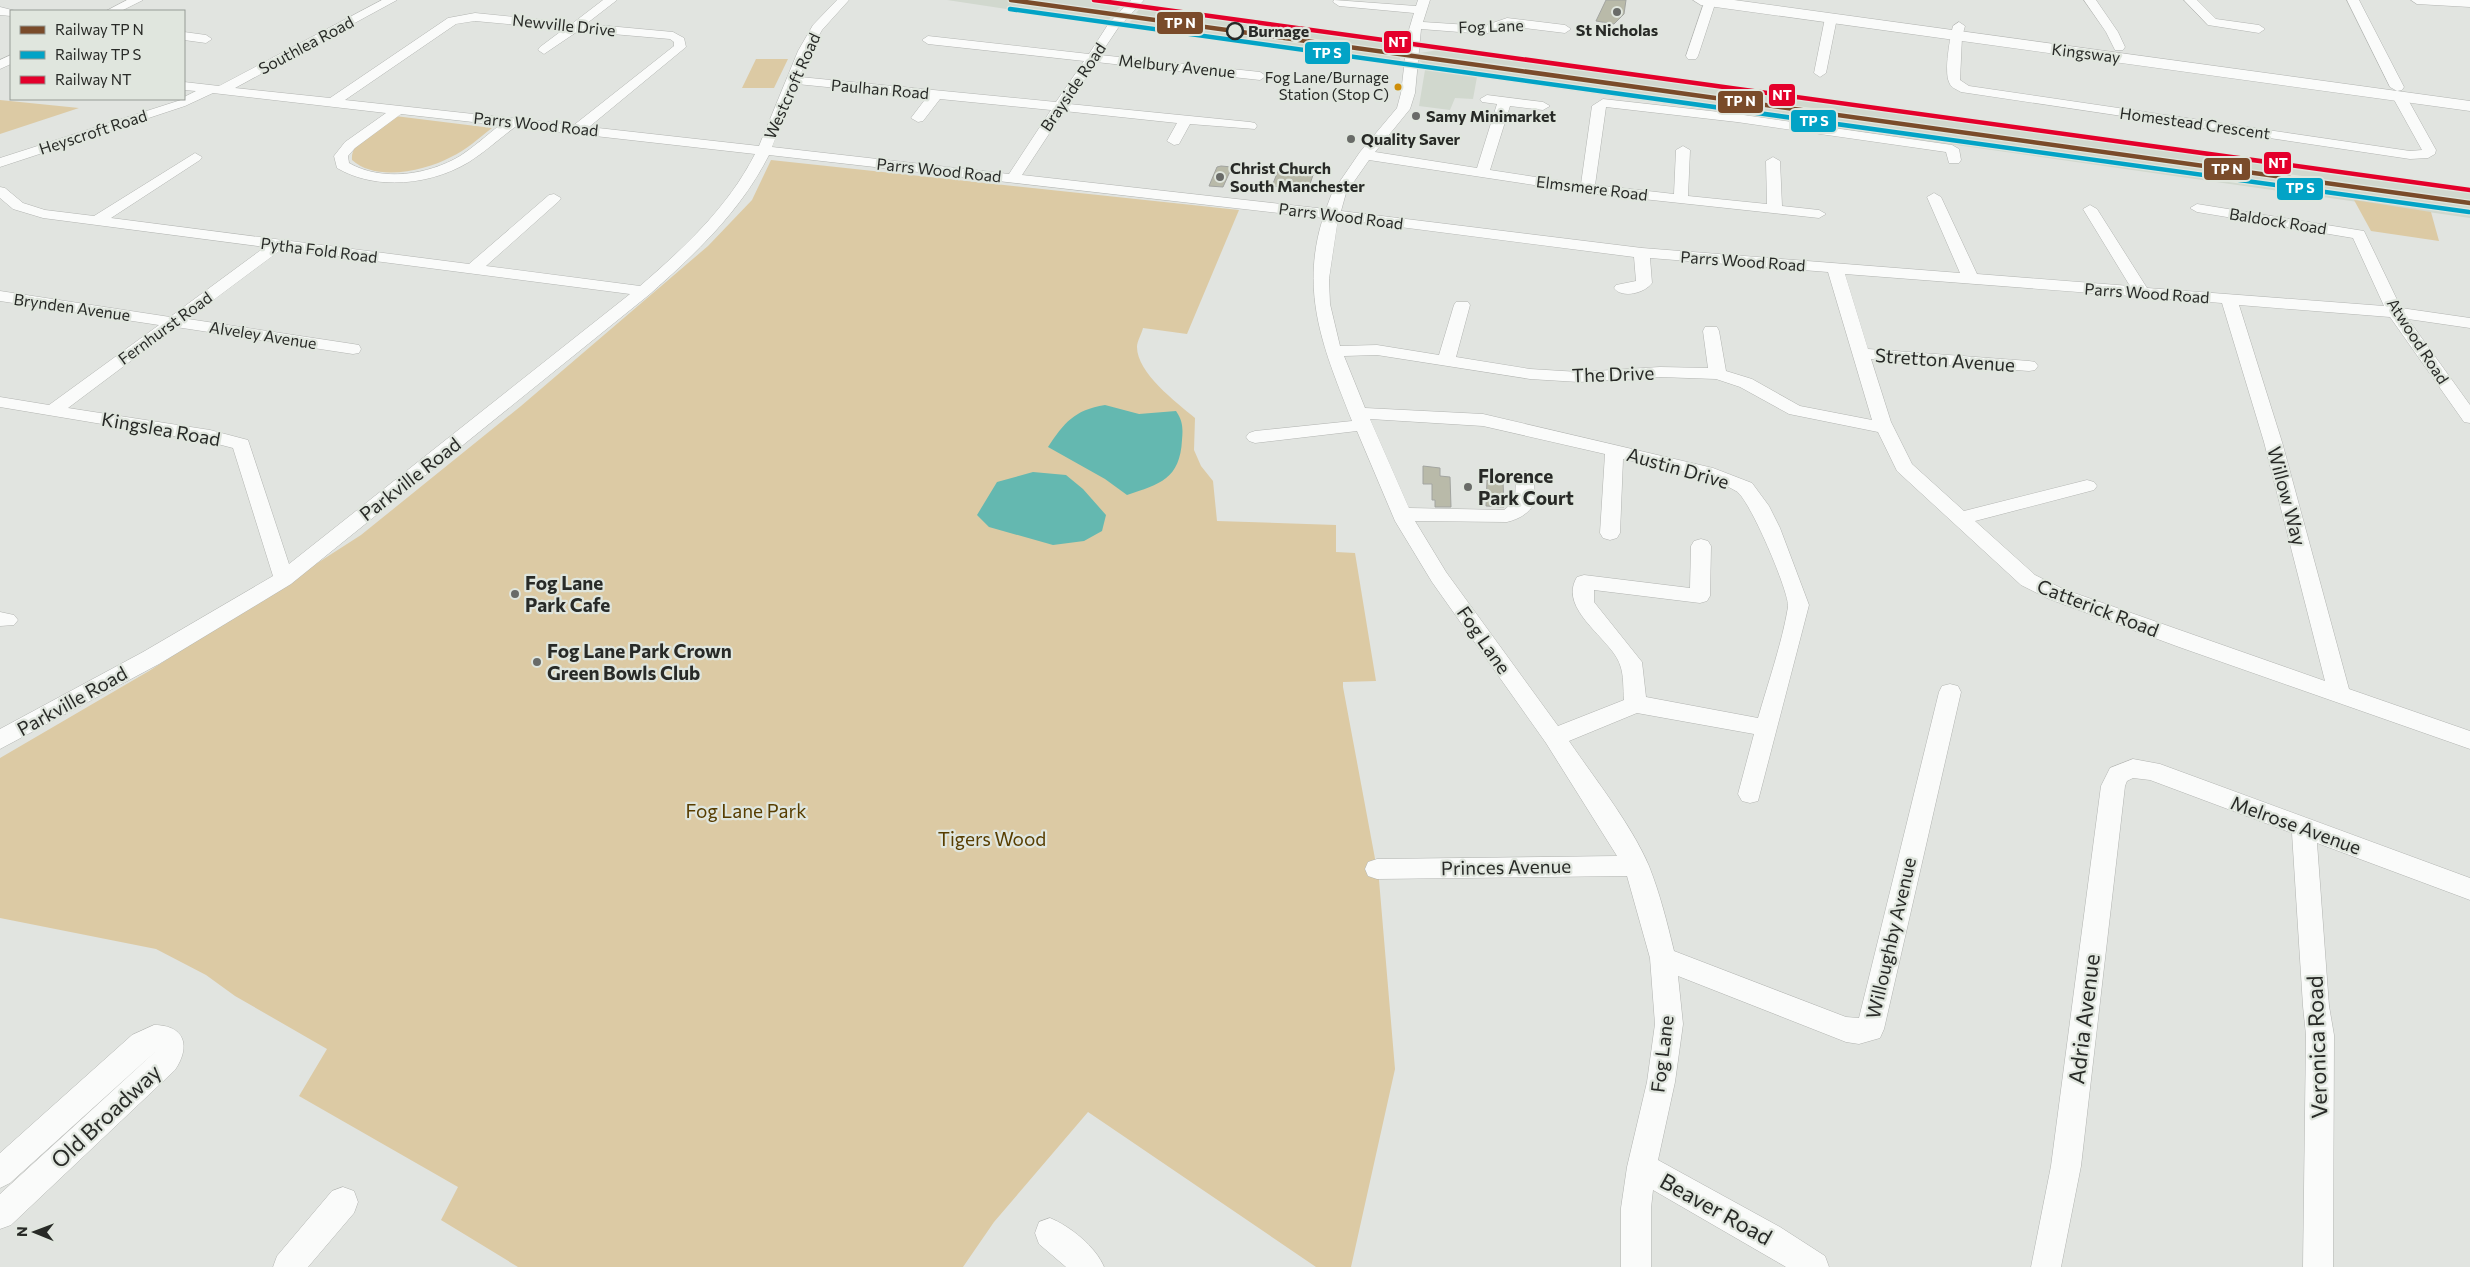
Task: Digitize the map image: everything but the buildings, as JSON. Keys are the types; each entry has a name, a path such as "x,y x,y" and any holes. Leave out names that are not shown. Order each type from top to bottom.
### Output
{"highway":[{"name":"Kingsway","path":"1757,0 1958,32 2398,91 2470,97"},
{"name":"Kingsway","path":"1706,1 1831,18 2119,48 2398,91 2470,106"}],"street":[{"path":"114,10 137,0"},
{"name":"Southlea Road","path":"216,89 391,0"},
{"path":"544,50 611,0"},
{"name":"Westcroft Road","path":"764,151 804,51 817,28 843,0"},
{"name":"Brayside Road","path":"1014,178 1058,107 1113,26 1138,0"},
{"path":"2090,0 2112,32 2119,48"},
{"path":"2190,0 2212,22 2259,28"},
{"path":"2352,0 2398,91"},
{"path":"2417,0 2470,2"},
{"path":"1692,56 1706,1"},
{"path":"1339,2 1423,5"},
{"name":"Fog Lane","path":"1423,5 1412,43 1407,99 1400,114 1365,156 1339,193 1327,230 1321,290 1333,351 1360,419 1402,514 1439,576 1554,737 1610,821 1636,866 1648,900 1663,958 1669,1024 1661,1082 1642,1167 1636,1208 1636,1267"},
{"name":"Newville Drive","path":"335,101 452,22 475,17 673,36 680,41 680,47 578,128"},
{"path":"1820,73 1831,18"},
{"name":"Fog Lane","path":"1417,25 1485,30 1508,22 1565,29"},
{"name":"Homestead Crescent","path":"1958,32 1954,80 1958,86 1969,90 2410,155 2428,154 2429,150 2398,91"},
{"path":"185,36 206,39"},
{"name":"Melbury Avenue","path":"928,40 1260,76"},
{"name":"Paulhan Road","path":"792,80 1250,126"},
{"name":"Parrs Wood Road","path":"185,86 578,128 764,151 1332,214 1642,253 2395,312 2470,323"},
{"name":"Heyscroft Road","path":"0,163 180,103 216,89"},
{"name":"Paulhan Road","path":"918,118 937,94"},
{"path":"1486,99 1543,106"},
{"path":"1482,174 1505,101"},
{"path":"1587,188 1599,106 1603,103 1737,118 1952,149 1954,160"},
{"path":"400,109 350,145 341,156 342,165 358,174 390,178 414,176 441,170 463,160 513,122"},
{"path":"1737,118 1737,134"},
{"path":"1174,141 1185,120"},
{"path":"1681,199 1684,150"},
{"name":"Parkville Road","path":"0,740 151,658 284,579 644,291 696,245 749,180 764,151"},
{"path":"97,221 195,156"},
{"name":"Elmsmere Road","path":"1365,156 1587,188 1819,214"},
{"path":"1773,161 1775,209"},
{"name":"Pytha Fold Road","path":"0,191 18,206 27,210 97,221 644,291"},
{"path":"1934,197 1971,279"},
{"path":"473,269 554,198"},
{"name":"Baldock Road","path":"2197,208 2359,234"},
{"path":"2090,209 2142,292"},
{"name":"Atwood Road","path":"2359,234 2395,312 2470,418"},
{"name":"Fernhurst Road","path":"52,411 278,245"},
{"path":"1622,288 1636,288 1644,284 1642,253"},
{"name":"Catterick Road","path":"1835,268 1885,428 1907,471 2028,580 2046,589 2187,642 2470,740"},
{"name":"Brynden Avenue","path":"0,296 174,321"},
{"name":"Willow Way","path":"2229,299 2273,442 2339,694"},
{"path":"1446,361 1462,305"},
{"name":"Alveley Avenue","path":"174,321 353,349"},
{"path":"1711,332 1718,374"},
{"name":"The Drive","path":"1333,351 1377,350 1530,374 1579,377 1660,372 1718,374 1746,383 1795,410 1885,428"},
{"name":"Stretton Avenue","path":"1860,353 2029,366"},
{"name":"Kingslea Road","path":"0,402 210,436 241,444 284,579"},
{"name":"Austin Drive","path":"1255,437 1360,419 1483,420 1713,474 1745,487 1759,506 1770,528 1799,605 1750,794"},
{"path":"1610,532 1614,450"},
{"path":"1402,514 1507,516 1516,512 1525,503 1525,477"},
{"path":"1959,519 2087,486"},
{"path":"1636,704 1631,662 1584,603 1584,582 1700,596 1701,546"},
{"name":"Willoughby Avenue","path":"1663,958 1846,1029 1859,1031 1870,1029 1950,692"},
{"path":"1554,737 1636,704 1766,728"},
{"name":"Melrose Avenue","path":"2121,772 2136,768 2152,771 2470,889"},
{"name":"Adria Avenue","path":"2046,1267 2066,1166 2113,786 2115,778 2121,772"},
{"name":"Veronica Road","path":"2304,828 2316,1006 2320,1035 2318,1267"},
{"name":"Princes Avenue","path":"1377,869 1636,866"},
{"name":"Old Broadway","path":"0,1173 142,1044 154,1038 166,1038 170,1043 169,1054 165,1061 0,1214"},
{"name":"Beaver Road","path":"1642,1167 1769,1238 1814,1267"},
{"path":"288,1267 343,1202"},
{"path":"1050,1233 1090,1267"}],"shaded area":[{"path":"947,0 1115,0 1126,2 1111,15 1105,24"},
{"path":"1144,4 1395,40 1401,62 1124,27 1139,14 1136,13"},
{"path":"1444,49 2470,188 2470,218 1477,77 1473,99 1455,98 1450,110 1419,106 1425,70 1431,70 1417,59 1427,61 1428,54 1420,53"}],"green space":[{"path":"756,59 788,59 774,88 742,88"},
{"path":"0,100 79,108 0,134"},
{"path":"395,116 492,128 457,154 415,170 401,172 374,171 362,167 352,160 356,146 361,140"},
{"name":"Fog Lane Park","path":"771,160 1239,210 1187,334 1143,328 1137,347 1143,367 1150,377 1195,418 1194,450 1201,466 1213,481 1217,521 1336,525 1336,552 1355,553 1376,681 1343,682 1343,687 1379,880 1395,1069 1351,1267 1316,1267 1088,1112 994,1222 963,1267 518,1267 441,1220 458,1187 299,1096 327,1049 235,996 206,975 156,949 0,918 0,758 149,671 361,535 521,406 708,246 752,200"},
{"path":"2354,200 2431,212 2439,241 2371,231"}],"water":[{"path":"1105,405 1139,414 1176,411 1181,422 1182,440 1177,464 1166,478 1127,495 1105,479 1048,447 1059,431 1071,419 1085,410"},
{"path":"1033,472 1066,475 1083,489 1106,515 1102,531 1084,541 1053,545 989,527 977,515 997,482"}],"transit line":[{"path":"1011,0 2470,203"},
{"path":"1010,9 2469,212"}],"rail line":[{"name":"NT","path":"1094,0 2470,190"}],"place":[{"name":"St Nicholas","path":"1617,12"},
{"name":"Burnage","path":"1235,31"},
{"name":"Fog Lane/Burnage Station (Stop C)","path":"1398,87"},
{"name":"Samy Minimarket","path":"1416,116"},
{"name":"Quality Saver","path":"1351,139"},
{"name":"Christ Church South Manchester","path":"1220,177"},
{"name":"Florence Park Court","path":"1468,487"},
{"name":"Fog Lane Park Cafe","path":"515,594"},
{"name":"Fog Lane Park Crown Green Bowls Club","path":"537,662"}],"park label":[{"name":"Tigers Wood","path":"992,839"}]}
